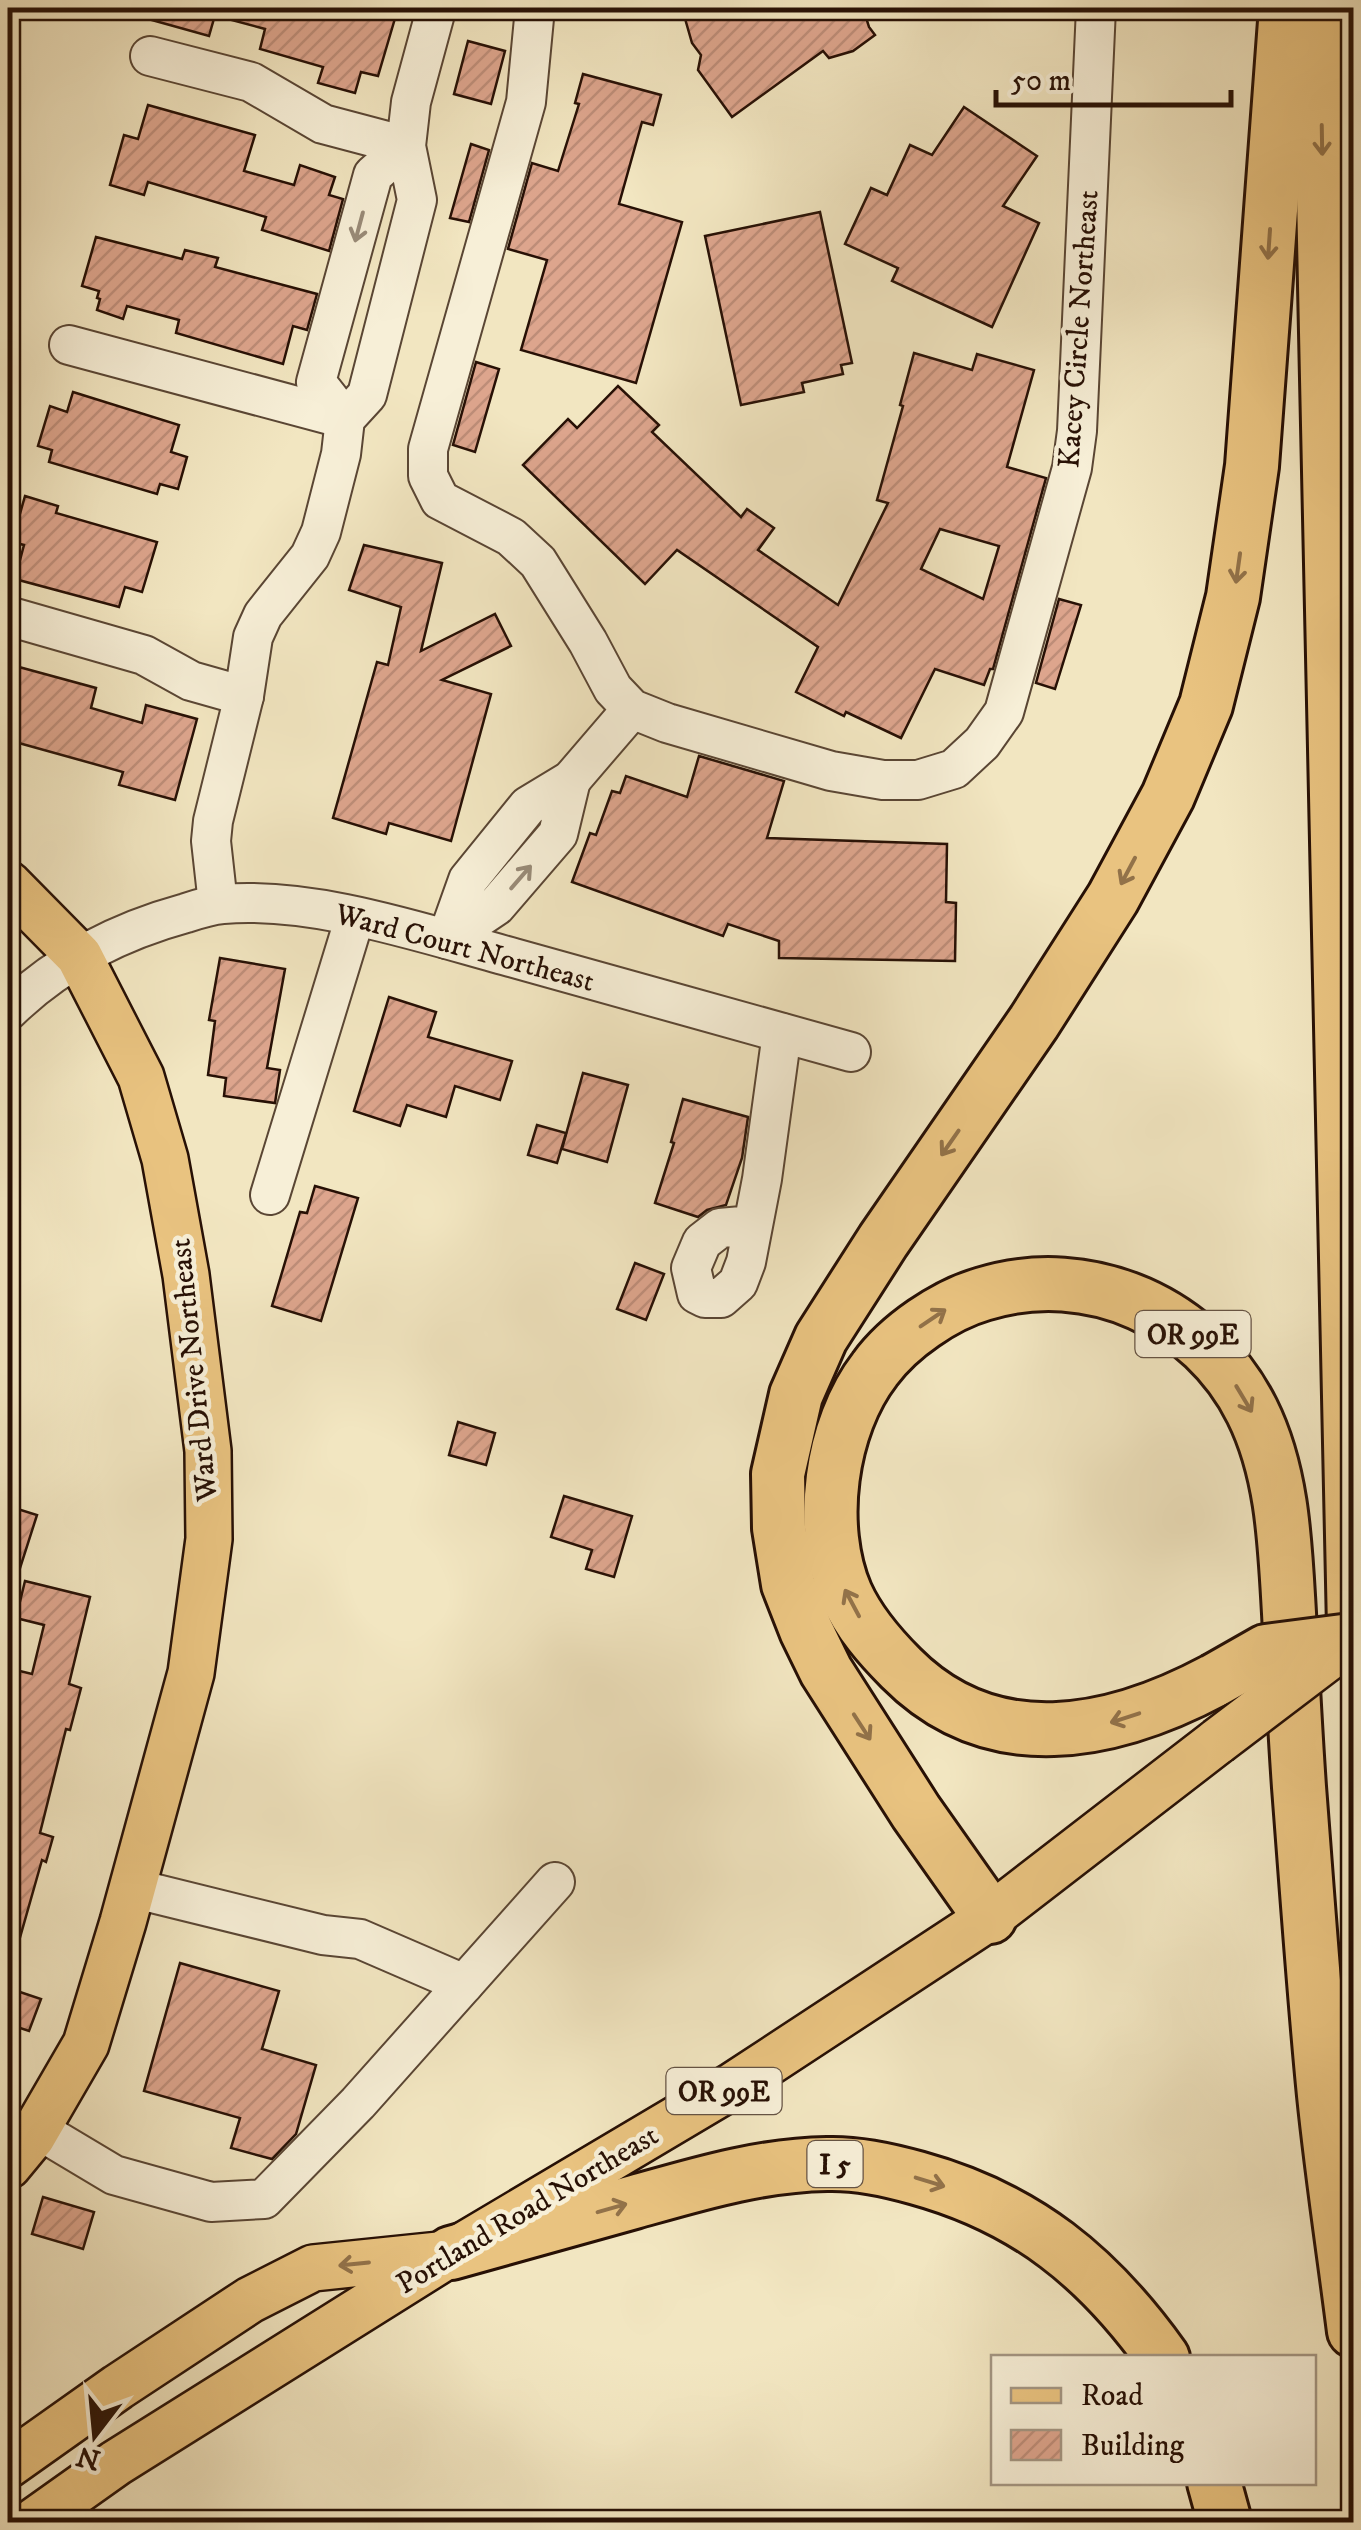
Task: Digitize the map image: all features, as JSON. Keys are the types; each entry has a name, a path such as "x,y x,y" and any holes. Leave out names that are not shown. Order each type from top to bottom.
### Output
{"highway":[{"path":"990,1917 886,1765 826,1670 806,1630 788,1584 778,1528 778,1474 796,1395 821,1338 1113,898 1168,796 1206,705 1234,597 1252,466 1286,8"},
{"path":"1318,8 1352,1636"},
{"name":"OR 99E","path":"1352,1636 1266,1651 1181,1698 1114,1722 1076,1728 1032,1728 1002,1725 966,1714 918,1685 873,1640 846,1593 832,1539 832,1482 841,1437 856,1399 876,1367 910,1334 947,1308 984,1293 1048,1282 1088,1287 1130,1299 1192,1334 1229,1374 1252,1412 1278,1488 1285,1550 1299,1785 1324,2098 1354,2330"},
{"name":"I 5","path":"451,2253 750,2171 832,2164 897,2172 993,2205 1069,2252 1134,2318 1161,2355"},
{"path":"1215,2485 1225,2522"}],"main road":[{"name":"Ward Drive Northeast","path":"8,884 79,956 141,1077 165,1159 186,1275 208,1450 209,1539 191,1673 86,2044 37,2129 8,2166"},
{"name":"Portland Road Northeast","path":"33,2522 116,2463 451,2253 734,2085 990,1917 1352,1636"},
{"path":"8,2465 234,2311 313,2268 451,2253"}],"street":[{"path":"447,940 496,906 558,834 570,780 632,709 613,689 538,562 511,537 440,500 428,476 428,449 526,102 535,8"},
{"name":"Kacey Circle Northeast","path":"632,709 831,771 883,780 918,780 954,768 982,743 1004,712 1072,468 1077,431 1096,8"},
{"path":"218,904 211,841 213,821 244,696 252,638 264,614 310,556 321,532 341,454 345,419 367,394 418,200 406,146 412,102 436,10"},
{"path":"150,56 251,82 322,124 406,146"},
{"path":"345,419 316,382 373,175 406,146"},
{"path":"69,345 345,419"},
{"path":"8,616 144,655 191,681 244,696"},
{"name":"Ward Court Northeast","path":"8,1011 25,994 79,956 155,922 218,904 256,902 295,905 447,940 852,1052"},
{"path":"270,1196 354,917"},
{"path":"753,1226 782,1033"},
{"path":"37,2129 114,2174 211,2202 264,2198 358,2103 554,1882"},
{"path":"132,1888 323,1935 360,1939 464,1984"}],"building":[{"path":"135,8 217,8 209,36 134,15"},
{"path":"218,8 368,8 396,15 378,76 361,72 355,93 318,83 323,67 260,49 265,29 217,16"},
{"path":"682,8 863,8 875,35 853,51 829,58 823,51 732,117 698,70 701,55 692,43"},
{"path":"468,41 505,51 491,104 454,94"},
{"path":"583,74 661,95 653,125 642,122 619,204 682,222 636,383 521,350 547,260 508,249 532,163 558,171 579,104 575,103"},
{"path":"148,105 255,135 244,171 294,185 300,165 335,177 329,195 343,199 329,251 262,230 266,217 148,182 144,195 110,185 124,135 138,139"},
{"path":"964,107 1037,156 1003,206 1039,223 992,327 892,281 898,268 845,244 871,188 887,195 910,145 932,155"},
{"path":"471,144 489,150 469,222 450,218"},
{"path":"820,212 852,363 841,365 843,374 802,383 804,392 741,405 705,236"},
{"path":"96,237 182,259 185,250 218,258 215,267 317,294 307,330 293,326 283,364 176,333 179,320 127,306 123,319 97,310 99,291 82,286"},
{"path":"914,353 972,370 977,354 1034,370 1007,467 1046,478 993,669 984,685 935,669 901,738 796,692 818,647 677,550 645,584 523,465 568,419 577,428 618,386 659,425 652,432 741,517 747,509 774,528 758,550 838,605 888,503 877,500 903,406 900,405","holes":["940,529 999,546 983,599 921,569"]},
{"path":"476,362 499,369 475,452 453,445"},
{"path":"73,392 179,425 171,452 187,457 178,489 160,484 157,494 49,462 52,450 38,446 50,406 67,412"},
{"path":"25,496 58,506 56,513 157,542 142,592 125,587 119,607 15,579 24,545 12,542"},
{"path":"364,545 442,563 421,651 495,614 511,646 442,680 491,694 451,841 389,823 386,834 333,818 377,662 388,665 401,607 349,590"},
{"path":"1059,599 1081,605 1055,689 1036,683"},
{"path":"8,664 96,688 91,708 142,723 146,705 197,719 175,800 119,785 123,772 8,740"},
{"path":"699,756 784,781 767,838 947,844 946,902 956,903 955,961 779,958 779,941 728,924 723,936 572,882 590,833 596,835 612,791 620,793 626,776 687,797"},
{"path":"220,958 285,969 267,1068 280,1070 275,1103 224,1096 226,1078 208,1075 215,1021 209,1020"},
{"path":"389,997 436,1012 428,1037 512,1061 500,1100 455,1086 446,1117 407,1105 400,1126 354,1111"},
{"path":"583,1073 628,1085 607,1162 562,1149"},
{"path":"683,1099 748,1117 742,1158 726,1205 698,1217 655,1203"},
{"path":"537,1125 566,1133 557,1163 528,1155"},
{"path":"315,1186 358,1198 321,1321 272,1306 300,1212 307,1213"},
{"path":"635,1263 664,1274 646,1320 617,1309"},
{"path":"458,1422 495,1433 486,1465 449,1455"},
{"path":"564,1496 632,1516 614,1577 586,1569 592,1550 551,1537"},
{"path":"8,1506 37,1515 13,1590 8,1589"},
{"path":"25,1581 90,1597 69,1684 81,1688 70,1730 66,1729 40,1833 53,1837 46,1862 42,1860 15,1955 8,1954 8,1668 32,1674 44,1625 16,1618"},
{"path":"180,1963 279,1991 262,2049 316,2065 296,2134 272,2159 231,2148 240,2118 144,2091"},
{"path":"8,1988 41,1999 29,2031 8,2024"},
{"path":"43,2197 94,2212 83,2249 32,2234"}]}
